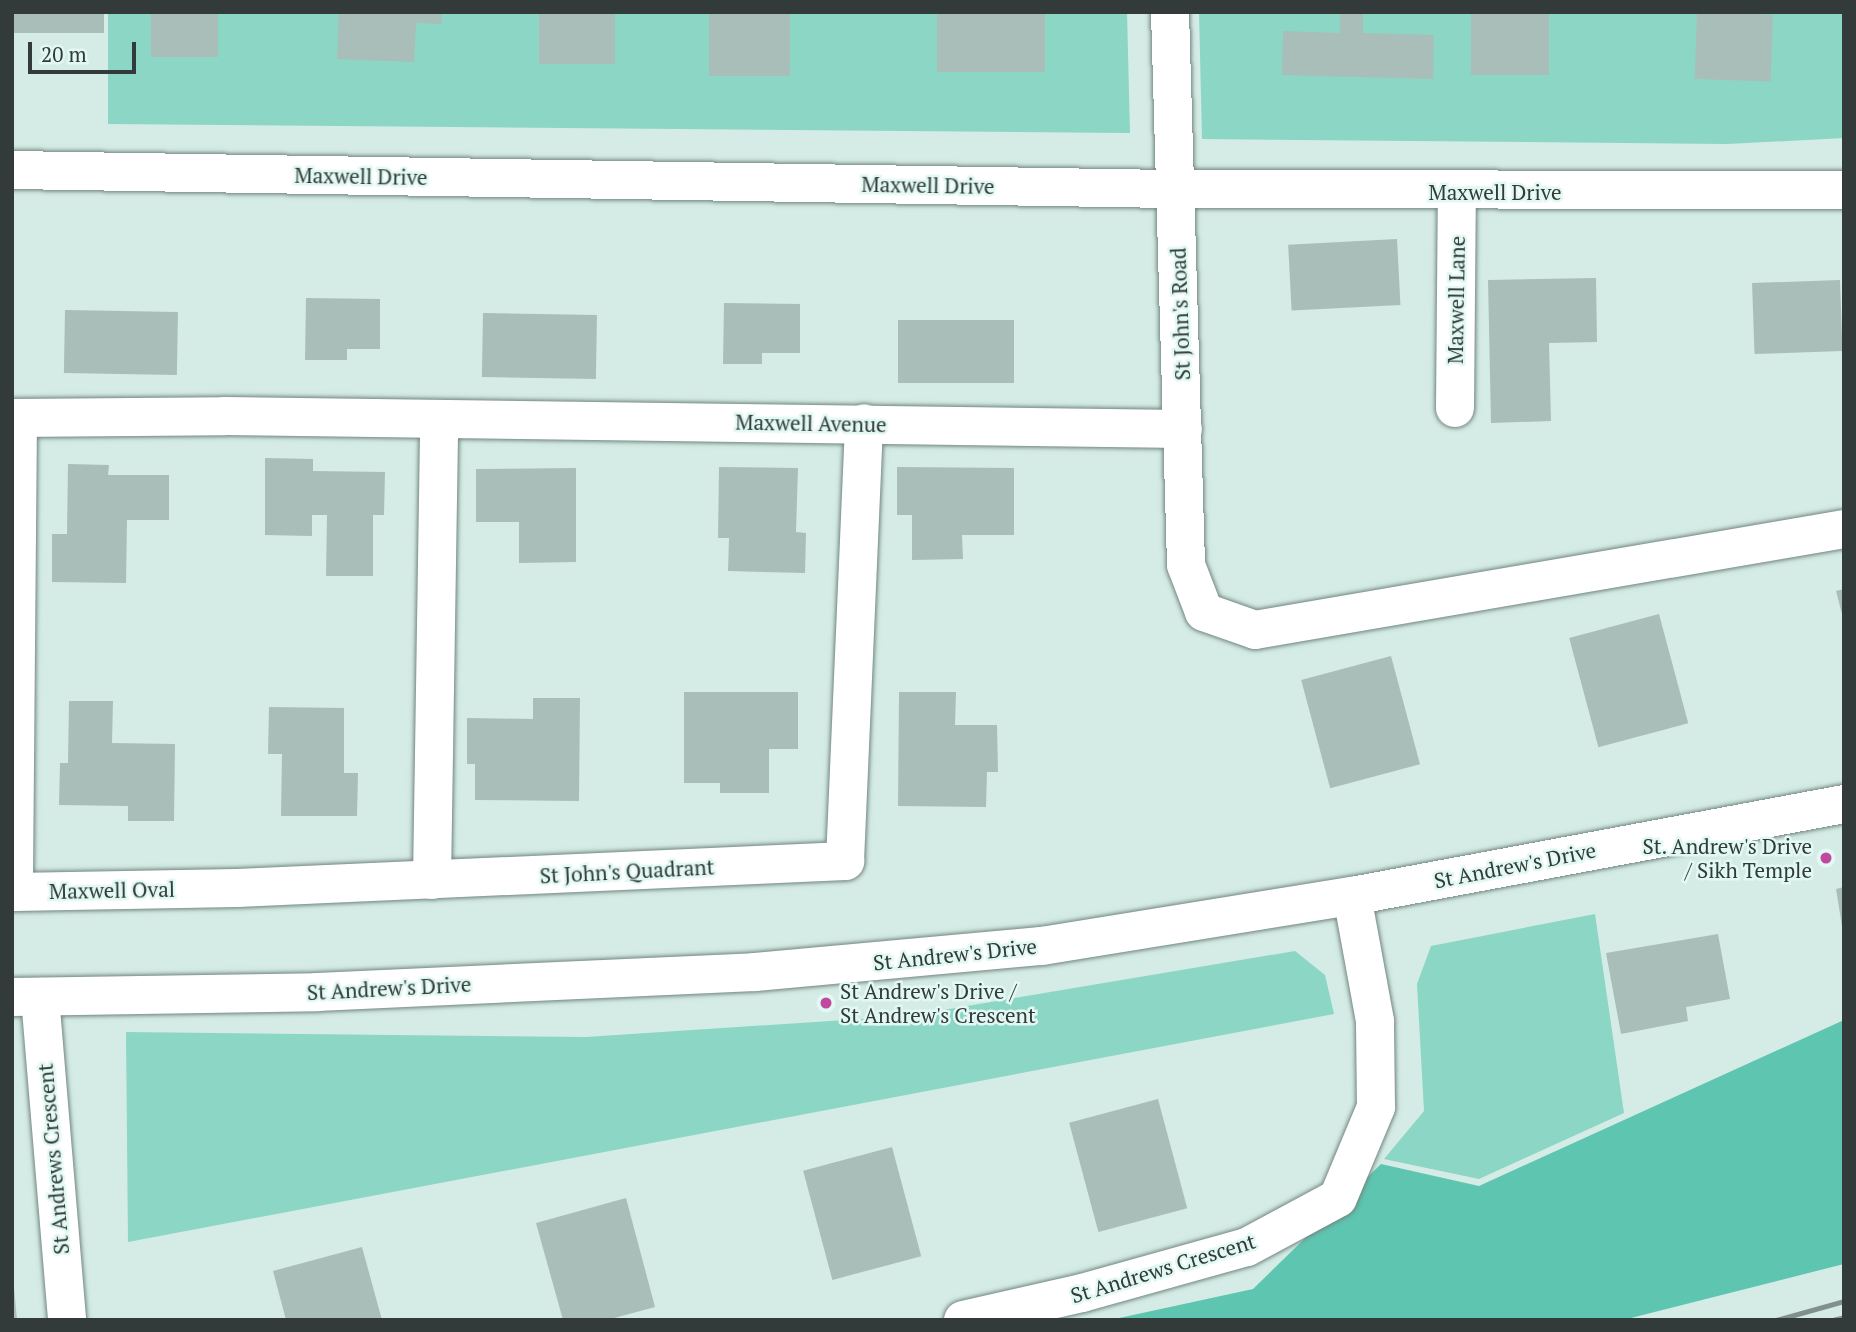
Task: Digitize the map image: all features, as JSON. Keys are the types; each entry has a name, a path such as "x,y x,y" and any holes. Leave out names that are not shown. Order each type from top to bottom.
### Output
{"street":[{"name":"St John's Road","path":"1170,12 1186,565 1204,612 1255,630 1844,529"},
{"name":"Maxwell Drive","path":"12,170 1176,189 1457,192 1844,190"},
{"name":"Maxwell Lane","path":"1455,408 1457,192"},
{"name":"Maxwell Avenue","path":"15,418 864,423 1183,429"},
{"name":"Maxwell Oval","path":"15,418 14,892 432,880"},
{"path":"432,880 439,419"},
{"name":"St John's Quadrant","path":"432,880 845,861 864,423"},
{"name":"St Andrew's Drive","path":"26,998 317,992 755,972 1042,946 1352,895 1844,804"},
{"name":"St Andrews Crescent","path":"963,1320 1082,1293 1247,1247 1338,1198 1376,1107 1375,1021 1352,895"},
{"name":"St Andrews Crescent","path":"26,998 67,1320"}],"green space":[{"path":"108,12 937,12 939,72 1045,71 1045,12 1127,12 1130,133 108,124"},
{"path":"1199,12 1844,12 1844,138 1727,144 1202,139"},
{"path":"1595,914 1624,1113 1479,1179 1384,1159 1424,1111 1417,984 1431,946"},
{"path":"1295,951 1325,975 1334,1014 128,1242 126,1032 586,1037 907,1016"},
{"path":"1844,1020 1844,1264 1623,1320 1110,1320 1253,1289 1381,1164 1479,1186"}],"building":[{"path":"12,12 104,12 104,33 12,33"},
{"path":"151,12 218,12 218,57 151,57"},
{"path":"339,12 442,12 441,24 416,23 414,62 337,59"},
{"path":"539,12 615,12 615,64 539,64"},
{"path":"709,12 790,12 790,76 709,76"},
{"path":"937,12 1045,12 1045,72 937,72"},
{"path":"1340,12 1363,12 1363,33 1434,35 1433,79 1282,75 1283,31 1340,33"},
{"path":"1471,12 1549,12 1549,75 1471,75"},
{"path":"1697,12 1773,15 1771,82 1695,79"},
{"path":"1397,239 1400,305 1292,311 1288,245"},
{"path":"1596,278 1597,342 1549,343 1551,421 1491,423 1488,280"},
{"path":"1840,280 1842,351 1755,354 1752,283"},
{"path":"306,298 380,299 380,349 347,349 347,360 305,360"},
{"path":"724,303 800,304 800,353 762,353 762,364 723,364"},
{"path":"65,310 178,312 177,375 64,373"},
{"path":"483,313 597,315 596,379 482,377"},
{"path":"898,320 1014,320 1014,383 898,383"},
{"path":"265,458 313,459 313,471 385,472 384,515 373,515 373,576 326,576 327,515 312,515 312,536 265,535"},
{"path":"68,464 109,465 108,475 169,475 169,520 127,520 126,583 52,582 52,534 67,534"},
{"path":"719,467 798,468 796,532 806,533 805,573 728,571 729,538 718,538"},
{"path":"897,467 1014,468 1014,535 962,535 963,559 912,560 912,515 897,515"},
{"path":"576,468 576,562 519,563 519,522 476,522 476,469"},
{"path":"1844,589 1844,618 1843,618 1836,591"},
{"path":"1659,614 1688,723 1598,747 1569,638"},
{"path":"1391,656 1420,764 1330,788 1301,680"},
{"path":"684,692 798,692 798,749 769,749 769,793 720,793 720,783 684,783"},
{"path":"899,692 956,692 955,725 997,725 998,772 987,772 986,807 898,806"},
{"path":"533,698 580,698 579,801 475,800 475,764 467,764 467,718 533,719"},
{"path":"69,701 113,701 112,743 175,744 174,821 128,821 128,806 59,805 60,763 68,763"},
{"path":"269,707 344,708 344,773 358,773 357,816 281,816 282,754 268,754"},
{"path":"1844,887 1844,926 1842,926 1836,889"},
{"path":"1718,934 1730,999 1686,1007 1688,1021 1621,1034 1606,953"},
{"path":"1158,1099 1187,1208 1098,1232 1069,1123"},
{"path":"892,1147 921,1256 832,1280 803,1171"},
{"path":"626,1198 655,1307 607,1320 563,1320 536,1223"},
{"path":"362,1247 382,1320 286,1320 273,1271"},
{"path":"14,1288 17,1320 12,1320"}],"railway":[{"path":"1776,1320 1844,1301"},
{"path":"1833,1320 1844,1317"}],"place":[{"name":"St. Andrew's Drive / Sikh Temple","path":"1826,858"},
{"name":"St Andrew's Drive / St Andrew's Crescent","path":"826,1003"}]}
